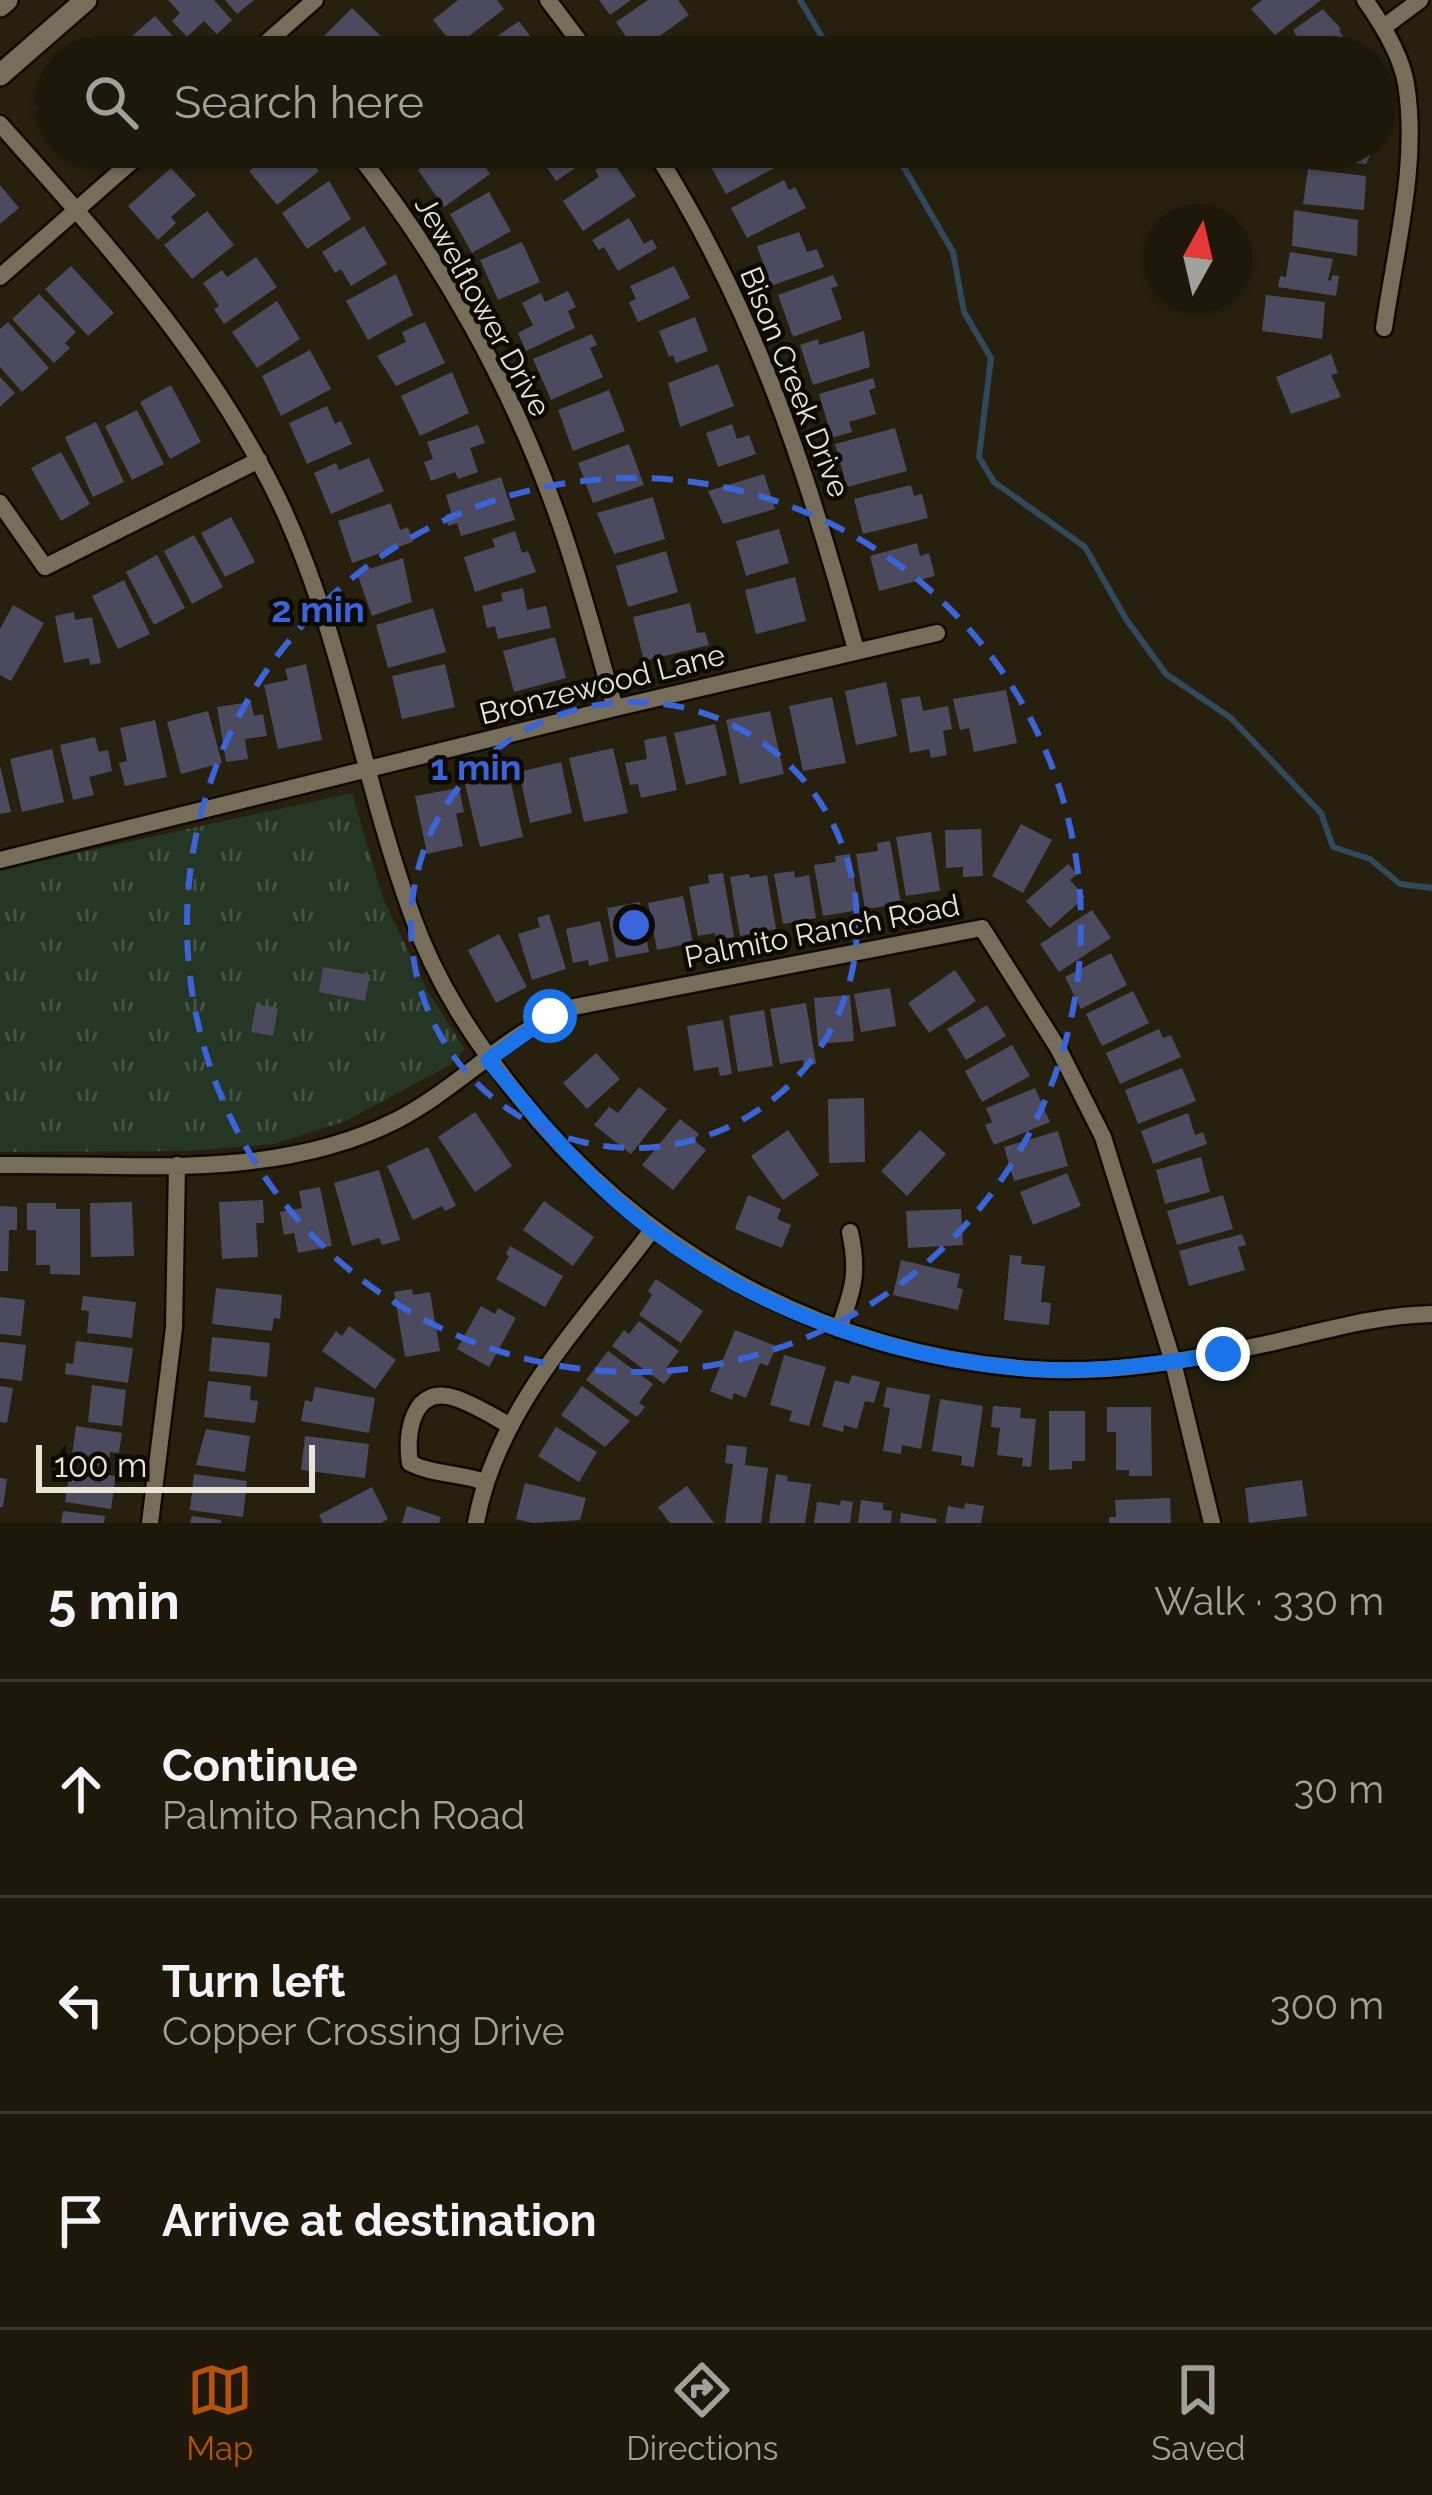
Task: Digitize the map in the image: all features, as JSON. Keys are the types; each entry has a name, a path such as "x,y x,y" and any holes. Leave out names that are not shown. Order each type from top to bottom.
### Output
{"street":[{"path":"45,36 86,0"},
{"path":"274,36 315,0"},
{"path":"548,0 575,36"},
{"path":"1365,0 1388,36"},
{"path":"1384,27 1420,0"},
{"path":"0,75 36,44"},
{"path":"1384,328 1411,137 1406,80 1396,56"},
{"path":"0,124 36,165"},
{"path":"39,168 177,333 259,460 318,594 412,917 449,998 488,1060 545,1131 652,1230 743,1286 839,1329 949,1359 1032,1369 1174,1362 1364,1322 1432,1314"},
{"path":"0,277 124,168"},
{"name":"Jewelflower Drive","path":"367,168 424,249 517,416 559,518 615,708"},
{"name":"Bison Creek Drive","path":"665,168 694,215 782,405 814,496 856,650"},
{"path":"0,503 45,567 259,460"},
{"name":"Bronzewood Lane","path":"0,860 938,633"},
{"name":"Palmito Ranch Road","path":"0,1166 258,1162 313,1153 434,1100 526,1029 574,1007 982,928 1058,1048 1103,1137 1174,1362 1212,1523"},
{"path":"150,1523 174,1328 177,1165"},
{"path":"476,1523 485,1482 509,1425 652,1230"},
{"path":"839,1329 855,1282 850,1232"},
{"path":"485,1482 410,1463 410,1422 426,1400 438,1395 455,1398 509,1425"}],"green space":[{"path":"352,793 383,898 428,992 465,1049 450,1065 346,1121 274,1144 189,1151 0,1152 0,870"}],"building":[{"path":"168,0 214,0 232,20 217,34 204,21 186,36 172,21 180,13"},
{"path":"225,0 254,0 237,14"},
{"path":"458,0 497,0 504,9 469,36 446,36 433,20"},
{"path":"599,0 631,0 610,15"},
{"path":"648,0 678,0 689,15 660,36 626,36 616,22"},
{"path":"1262,0 1321,0 1275,35 1251,9"},
{"path":"352,8 381,36 324,36"},
{"path":"1323,9 1343,36 1297,36 1293,30"},
{"path":"155,16 173,36 132,36"},
{"path":"519,21 530,36 498,36"},
{"path":"171,168 196,195 171,217 176,223 158,240 128,206"},
{"path":"317,168 319,171 277,205 249,171"},
{"path":"486,168 490,174 444,207 418,170"},
{"path":"547,168 576,168 556,181"},
{"path":"617,168 636,196 583,231 563,201 599,177 595,170"},
{"path":"712,168 774,168 726,194"},
{"path":"1308,169 1366,176 1364,210 1303,204"},
{"path":"784,180 789,190 795,187 806,208 747,238 731,208"},
{"path":"329,181 351,219 307,249 282,213"},
{"path":"0,185 19,208 0,224"},
{"path":"489,192 511,231 472,253 450,214"},
{"path":"1294,210 1358,220 1357,256 1292,246"},
{"path":"207,211 234,245 192,279 164,245"},
{"path":"629,218 644,244 652,239 657,248 618,271 604,247 599,250 592,240"},
{"path":"364,226 387,264 351,286 341,269 335,273 322,252"},
{"path":"799,232 807,252 817,249 824,267 771,286 757,246"},
{"path":"522,242 540,282 498,300 480,260"},
{"path":"1290,252 1333,259 1328,280 1339,276 1336,296 1278,287 1280,276 1286,277"},
{"path":"256,257 277,287 224,324 214,309 219,306 203,283 222,270 227,277"},
{"path":"71,266 114,313 88,336 45,289"},
{"path":"674,266 690,298 638,322 629,302 636,299 630,286"},
{"path":"396,274 413,315 368,340 346,301"},
{"path":"833,275 838,286 831,288 842,319 793,337 778,295"},
{"path":"568,291 576,307 568,311 575,328 526,351 518,333 533,325 522,303 541,293 545,302"},
{"path":"39,294 76,332 65,343 70,348 54,363 12,319"},
{"path":"1266,295 1325,302 1322,339 1262,331"},
{"path":"277,301 300,339 257,368 232,332"},
{"path":"695,317 708,351 676,363 659,331"},
{"path":"8,322 49,368 22,392 0,367 0,329"},
{"path":"425,322 445,363 396,386 377,356 406,342 402,332"},
{"path":"864,331 870,367 813,385 800,345 818,339 819,345"},
{"path":"592,334 597,345 590,348 603,377 551,400 533,359"},
{"path":"310,350 331,389 281,416 262,376"},
{"path":"1331,354 1338,373 1331,375 1341,397 1291,414 1276,377"},
{"path":"718,364 734,406 680,427 668,383"},
{"path":"452,372 469,413 420,436 401,396"},
{"path":"0,377 15,393 0,407"},
{"path":"873,378 876,388 869,390 876,414 849,422 852,432 832,438 819,394"},
{"path":"171,385 201,442 170,459 140,402"},
{"path":"609,390 625,431 573,451 558,410"},
{"path":"327,406 352,444 307,464 289,423"},
{"path":"137,410 164,464 132,480 105,426"},
{"path":"96,422 124,482 93,497 65,437"},
{"path":"732,424 737,439 749,435 756,454 718,467 706,433"},
{"path":"478,425 485,443 470,448 478,472 458,479 455,472 431,481 424,462 433,459 427,442"},
{"path":"895,428 907,471 847,487 835,444"},
{"path":"629,444 644,485 593,503 578,463"},
{"path":"61,452 90,504 61,521 31,468"},
{"path":"369,458 384,491 331,514 314,473 336,463 339,470"},
{"path":"764,474 775,509 723,524 708,491"},
{"path":"501,477 515,520 461,536 457,523 448,526 445,515 451,513 446,495"},
{"path":"911,485 914,496 922,494 928,518 863,534 854,499"},
{"path":"653,497 665,539 614,554 597,513"},
{"path":"391,503 400,530 408,527 413,542 352,563 338,521"},
{"path":"231,517 255,562 225,577 201,533"},
{"path":"779,529 789,563 746,576 736,541"},
{"path":"515,531 522,553 528,551 536,572 475,592 464,557 495,547 492,539"},
{"path":"194,535 223,587 192,604 164,551"},
{"path":"917,543 920,556 929,553 935,576 879,591 870,556"},
{"path":"666,551 678,592 628,607 616,566"},
{"path":"157,555 185,608 154,625 126,572"},
{"path":"403,558 412,602 372,616 357,573"},
{"path":"795,577 806,621 756,634 745,590"},
{"path":"124,580 150,634 118,649 92,596"},
{"path":"523,588 527,610 546,606 551,628 498,639 495,626 487,628 482,606 503,601 501,593"},
{"path":"690,603 697,633 705,632 709,645 644,661 633,617"},
{"path":"13,605 44,623 11,681 0,675 0,629"},
{"path":"433,608 446,652 388,668 376,625"},
{"path":"74,612 75,620 92,617 101,663 90,665 89,658 64,663 55,616"},
{"path":"555,637 566,678 514,692 503,651"},
{"path":"306,664 322,740 278,749 264,685 288,680 285,669"},
{"path":"445,664 455,707 402,719 392,676"},
{"path":"886,682 897,736 856,745 845,691"},
{"path":"1006,690 1017,743 974,752 969,728 960,730 953,699"},
{"path":"920,696 923,711 948,706 952,729 943,731 947,755 931,758 929,749 910,753 901,699"},
{"path":"832,697 846,763 803,771 789,706"},
{"path":"251,702 254,716 263,714 267,736 245,739 248,759 226,762 217,707"},
{"path":"208,711 222,763 181,774 167,722"},
{"path":"770,711 784,774 740,784 726,720"},
{"path":"155,720 167,777 125,786 119,763 127,761 120,728"},
{"path":"715,724 727,775 686,785 674,733"},
{"path":"666,736 677,790 641,798 638,784 630,785 625,763 647,759 644,740"},
{"path":"95,737 99,752 108,750 112,771 89,777 94,795 73,800 60,745"},
{"path":"613,748 628,813 584,822 569,758"},
{"path":"52,749 64,802 22,812 10,759"},
{"path":"561,762 572,813 530,823 519,772"},
{"path":"0,766 11,812 0,814"},
{"path":"509,774 523,837 480,847 465,784"},
{"path":"459,788 464,812 456,814 463,846 427,854 415,796"},
{"path":"1021,824 1052,840 1023,893 992,876"},
{"path":"981,829 983,876 963,877 963,867 946,868 945,830"},
{"path":"931,832 940,891 906,896 896,837"},
{"path":"890,841 901,904 865,909 856,854 878,851 877,843"},
{"path":"850,854 859,910 823,916 814,865"},
{"path":"1068,864 1077,874 1070,880 1085,897 1050,928 1026,901"},
{"path":"794,871 795,878 809,875 816,918 783,924 774,874"},
{"path":"723,873 734,937 698,936 689,887 709,883 708,875"},
{"path":"749,874 750,878 767,875 776,929 740,936 730,877"},
{"path":"683,896 693,943 657,950 648,903"},
{"path":"640,902 649,952 616,958 607,908"},
{"path":"1092,910 1111,938 1059,972 1040,944"},
{"path":"549,914 566,969 532,980 518,934 540,927 537,918"},
{"path":"600,921 609,961 589,966 588,960 573,963 566,929"},
{"path":"499,934 527,987 496,1003 468,950"},
{"path":"1111,953 1127,985 1081,1009 1065,977"},
{"path":"323,967 370,975 365,1001 319,992"},
{"path":"955,970 976,1001 929,1033 908,1003"},
{"path":"890,988 896,1026 861,1032 854,994"},
{"path":"1133,991 1149,1023 1102,1046 1086,1014"},
{"path":"850,995 854,1041 818,1044 814,998"},
{"path":"806,1003 816,1064 804,1066 803,1060 780,1064 770,1009"},
{"path":"256,1004 278,1008 273,1036 251,1032"},
{"path":"987,1005 1006,1036 966,1060 947,1029"},
{"path":"764,1010 773,1066 738,1072 729,1016"},
{"path":"723,1020 732,1074 720,1076 718,1067 694,1071 687,1026"},
{"path":"1159,1029 1163,1038 1171,1035 1181,1057 1120,1084 1106,1053"},
{"path":"1012,1045 1030,1076 982,1102 965,1071"},
{"path":"596,1053 620,1079 587,1109 563,1083"},
{"path":"1182,1068 1196,1101 1138,1124 1125,1090"},
{"path":"639,1087 667,1109 631,1154 594,1125 609,1107 618,1113"},
{"path":"1035,1088 1050,1122 994,1145 985,1125 992,1122 986,1108"},
{"path":"864,1098 865,1162 829,1163 828,1099"},
{"path":"475,1112 512,1166 475,1192 438,1137"},
{"path":"1188,1113 1195,1135 1203,1132 1207,1144 1153,1164 1141,1131"},
{"path":"680,1119 699,1134 694,1140 706,1150 673,1190 642,1165"},
{"path":"788,1130 819,1175 783,1200 751,1156"},
{"path":"920,1130 946,1154 907,1196 881,1171"},
{"path":"1058,1131 1068,1166 1014,1181 1004,1147"},
{"path":"428,1147 456,1206 445,1211 442,1206 413,1220 387,1166"},
{"path":"1201,1157 1210,1192 1165,1204 1156,1170"},
{"path":"379,1170 400,1240 382,1245 379,1238 352,1246 334,1183"},
{"path":"1067,1173 1081,1206 1033,1225 1020,1192"},
{"path":"320,1187 332,1246 298,1253 294,1233 284,1235 280,1212 302,1208 299,1191"},
{"path":"748,1195 781,1209 777,1219 791,1225 782,1248 735,1229"},
{"path":"1223,1195 1233,1229 1177,1245 1167,1211"},
{"path":"263,1200 264,1223 256,1223 258,1257 222,1259 219,1202"},
{"path":"544,1201 594,1237 573,1266 523,1230"},
{"path":"132,1202 134,1256 91,1257 90,1203"},
{"path":"27,1203 80,1209 80,1275 50,1274 50,1265 36,1265 36,1230 27,1230"},
{"path":"0,1206 17,1207 17,1230 9,1230 8,1271 0,1271"},
{"path":"961,1209 963,1245 908,1248 906,1211"},
{"path":"1242,1234 1246,1245 1238,1247 1245,1270 1189,1286 1179,1251"},
{"path":"510,1246 563,1276 545,1307 496,1279"},
{"path":"1010,1255 1022,1256 1021,1264 1045,1266 1041,1302 1051,1303 1049,1325 1004,1320"},
{"path":"901,1260 960,1274 957,1288 963,1289 958,1310 893,1295"},
{"path":"656,1279 703,1311 681,1343 639,1315"},
{"path":"216,1288 282,1295 280,1319 274,1318 272,1331 212,1324"},
{"path":"412,1289 413,1295 430,1292 440,1351 405,1357 394,1292"},
{"path":"83,1296 136,1302 132,1338 87,1333 89,1311 81,1310"},
{"path":"0,1297 25,1300 21,1336 0,1334"},
{"path":"481,1306 495,1314 498,1308 516,1318 489,1367 457,1349"},
{"path":"639,1321 679,1351 666,1368 673,1373 664,1384 612,1346"},
{"path":"349,1326 396,1360 375,1389 322,1351 336,1331 342,1336"},
{"path":"735,1330 776,1346 768,1366 760,1363 746,1398 734,1393 732,1400 710,1391"},
{"path":"212,1337 270,1343 267,1377 209,1371"},
{"path":"76,1341 133,1348 128,1383 65,1374 66,1363 73,1364"},
{"path":"0,1342 26,1345 22,1381 0,1378"},
{"path":"608,1351 653,1384 639,1403 645,1407 637,1417 586,1380"},
{"path":"784,1355 826,1367 809,1426 789,1421 792,1411 770,1405"},
{"path":"852,1375 880,1382 874,1403 865,1401 857,1429 844,1425 843,1432 822,1426 835,1380 849,1384"},
{"path":"208,1381 251,1386 250,1400 258,1401 255,1423 204,1417"},
{"path":"92,1385 126,1390 122,1426 88,1422"},
{"path":"0,1386 13,1388 7,1423 0,1422"},
{"path":"582,1386 630,1421 605,1447 561,1415"},
{"path":"315,1387 375,1398 369,1433 301,1421 305,1400 312,1402"},
{"path":"887,1387 930,1395 921,1449 902,1445 901,1454 883,1451 890,1408 883,1407"},
{"path":"940,1399 983,1406 974,1467 961,1465 962,1456 932,1451"},
{"path":"993,1406 1021,1408 1020,1418 1036,1419 1031,1467 1022,1466 1023,1458 997,1455 1000,1428 991,1427"},
{"path":"1107,1407 1151,1407 1152,1476 1129,1476 1129,1470 1116,1470 1116,1432 1107,1432"},
{"path":"1049,1411 1085,1411 1085,1461 1072,1461 1072,1469 1049,1470"},
{"path":"76,1426 122,1433 119,1453 110,1452 108,1467 71,1462"},
{"path":"556,1427 597,1452 579,1482 538,1456"},
{"path":"206,1429 250,1436 245,1472 196,1465"},
{"path":"305,1436 369,1444 365,1478 301,1470"},
{"path":"727,1445 747,1447 745,1465 768,1468 761,1523 725,1523 733,1464 725,1463"},
{"path":"70,1469 116,1476 111,1509 65,1502"},
{"path":"194,1474 247,1481 243,1517 190,1510"},
{"path":"776,1474 788,1476 787,1481 811,1484 805,1523 769,1523"},
{"path":"0,1478 7,1479 3,1507 0,1507"},
{"path":"1302,1480 1307,1516 1249,1523 1245,1488"},
{"path":"525,1483 586,1498 580,1520 533,1523 516,1519"},
{"path":"687,1486 714,1523 670,1523 658,1507"},
{"path":"372,1487 388,1519 323,1523 319,1515"},
{"path":"1170,1498 1171,1523 1109,1523 1109,1517 1116,1517 1115,1500"},
{"path":"841,1500 853,1502 850,1523 814,1523 817,1502 840,1505"},
{"path":"861,1500 883,1503 883,1510 892,1511 891,1523 858,1523"},
{"path":"965,1503 984,1506 981,1523 945,1523 948,1506 964,1509"},
{"path":"407,1506 441,1517 439,1523 402,1523"},
{"path":"63,1511 105,1516 104,1523 61,1523"},
{"path":"901,1513 937,1519 936,1523 900,1523"},
{"path":"192,1516 221,1520 221,1523 190,1523"}],"waterway":[{"path":"800,0 821,36"},
{"path":"904,168 953,252 964,312 991,358 979,457 994,482 1085,547 1126,619 1166,674 1231,718 1321,813 1333,847 1370,859 1400,884 1432,888"}],"route":[{"path":"550,1016 488,1060 545,1131 611,1196 652,1230 764,1297 877,1342 995,1365 1070,1370 1223,1354"}]}
